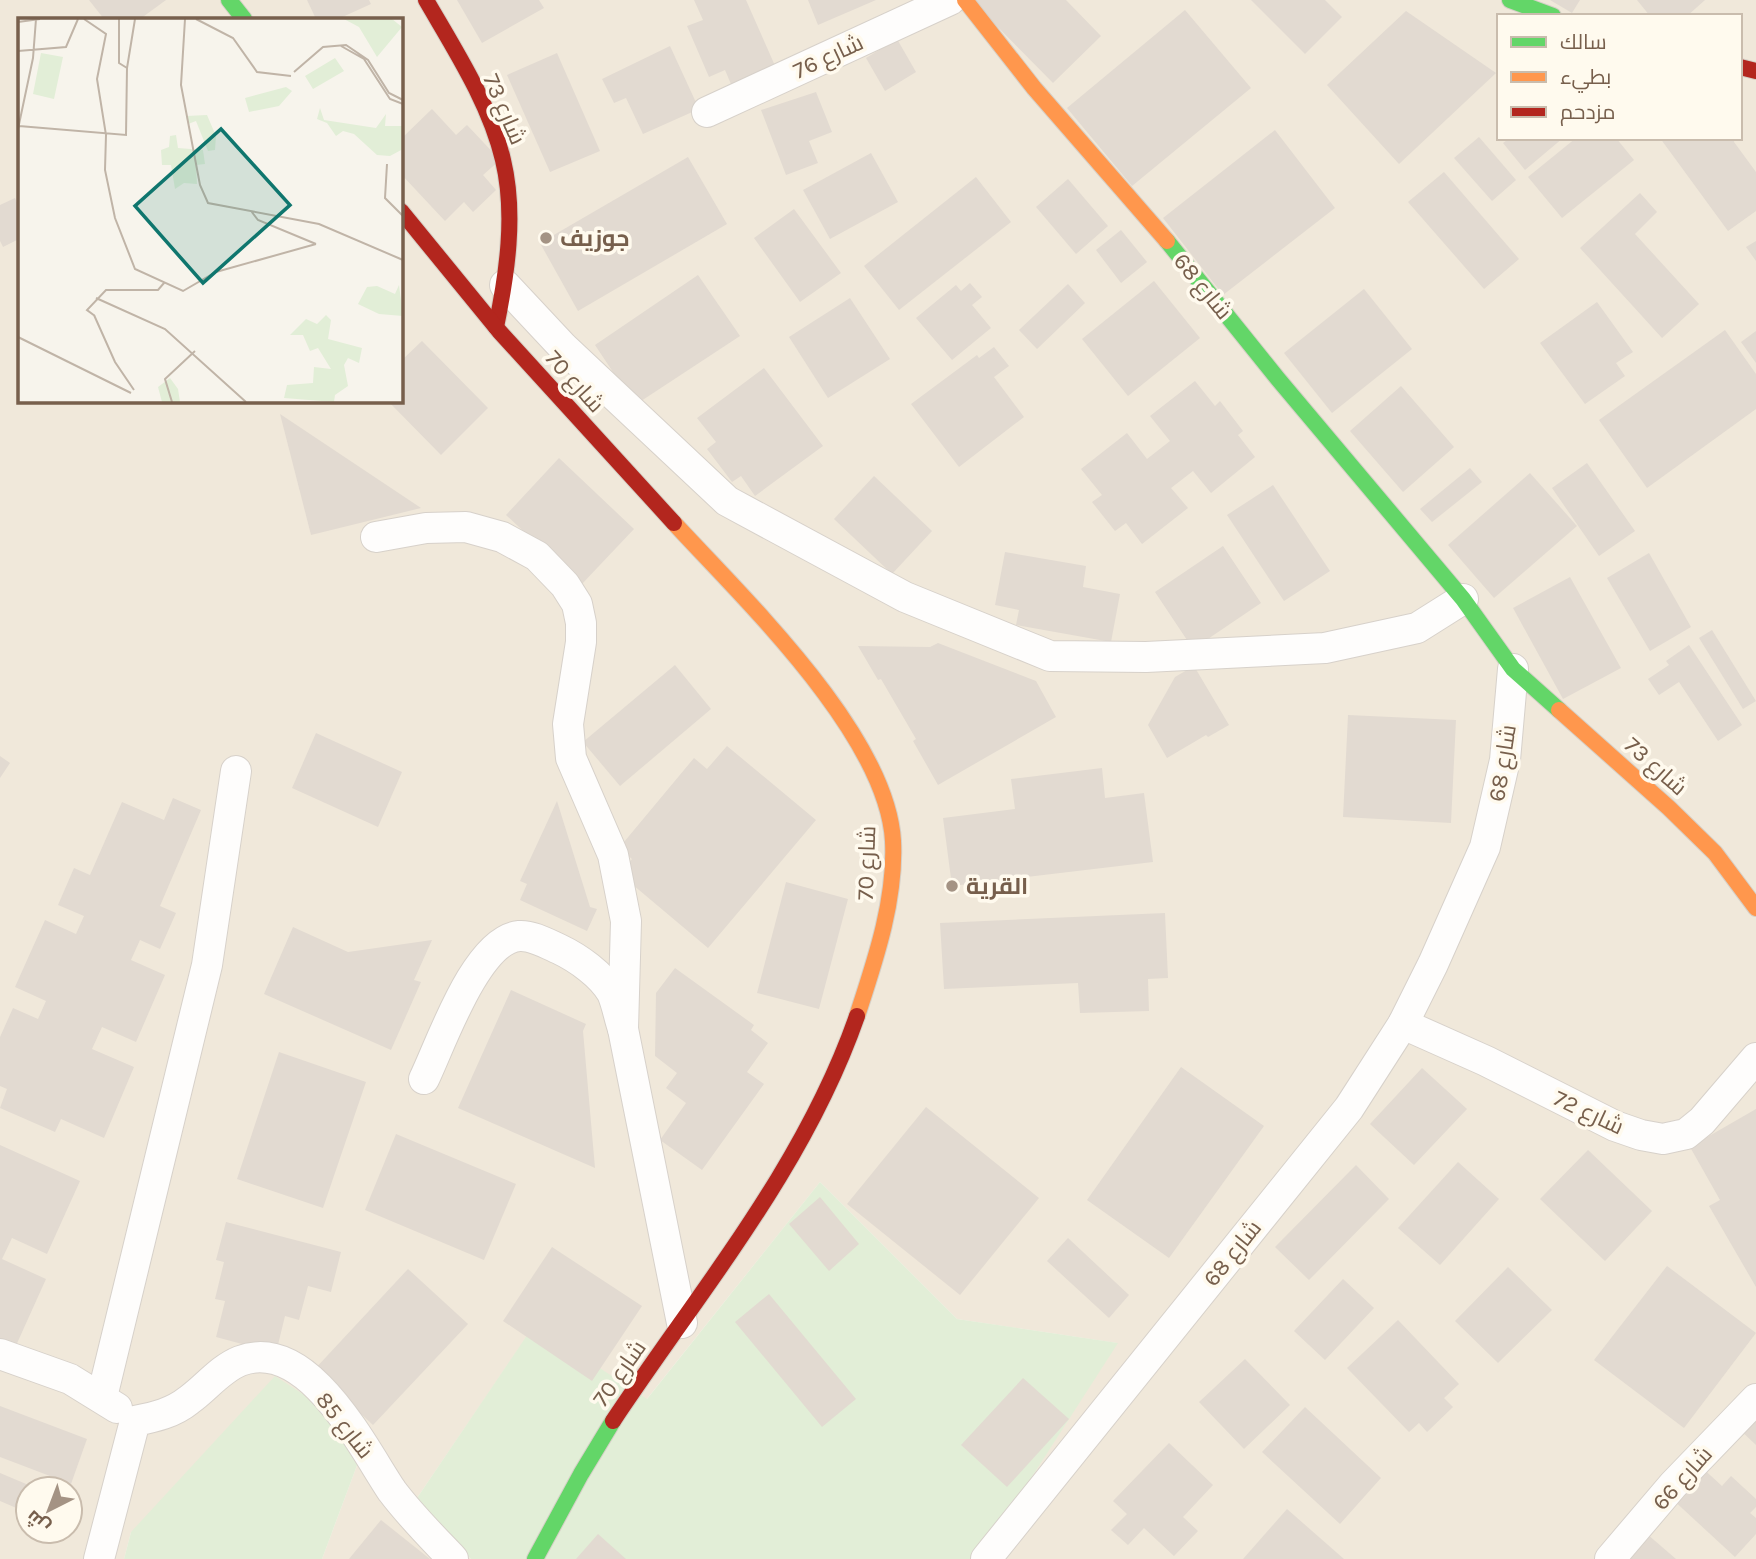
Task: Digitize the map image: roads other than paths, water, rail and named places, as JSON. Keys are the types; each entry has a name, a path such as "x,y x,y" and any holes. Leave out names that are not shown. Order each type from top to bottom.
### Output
{"street":[{"path":"229,0 243,18"},
{"name":"شارع 73","path":"426,0 480,101 502,155 509,204 509,245 505,285 496,327"},
{"name":"شارع 76","path":"707,112 950,0"},
{"name":"شارع 68","path":"965,0 1034,88 1156,226 1278,379 1463,599 1513,669 1505,760 1485,847 1403,1024 1349,1108 986,1559"},
{"path":"1510,0 1548,14"},
{"name":"شارع 70","path":"402,212 496,327 797,659 850,729 876,774 890,810 893,848 886,913 868,980 844,1051 807,1131 780,1177 682,1324 612,1421 576,1479 535,1559"},
{"path":"505,285 563,347 686,465 727,500 905,597 1050,656 1146,657 1325,648 1417,628 1463,599"},
{"path":"376,537 426,528 466,527 502,537 537,556 565,585 577,604 581,642 568,724 571,758 613,855 626,921 623,1029"},
{"name":"شارع 73","path":"1513,669 1669,808 1715,853 1756,908"},
{"path":"102,1397 207,965 236,771"},
{"path":"424,1079 471,978 485,958 501,943 519,936 539,940 564,951 589,968 611,992 623,1029 682,1324"},
{"name":"شارع 72","path":"1403,1024 1486,1061 1615,1126 1663,1139 1686,1134 1702,1121 1756,1058"},
{"path":"0,1354 70,1379 102,1397 135,1421 99,1559"},
{"name":"شارع 85","path":"135,1421 172,1411 240,1361 259,1357 285,1364 321,1390 339,1409 393,1491 453,1559"},
{"name":"شارع 66","path":"1610,1559 1673,1485 1756,1399"}],"place":[{"name":"جوزيف","path":"546,238"},
{"name":"القرية","path":"952,886"}]}
